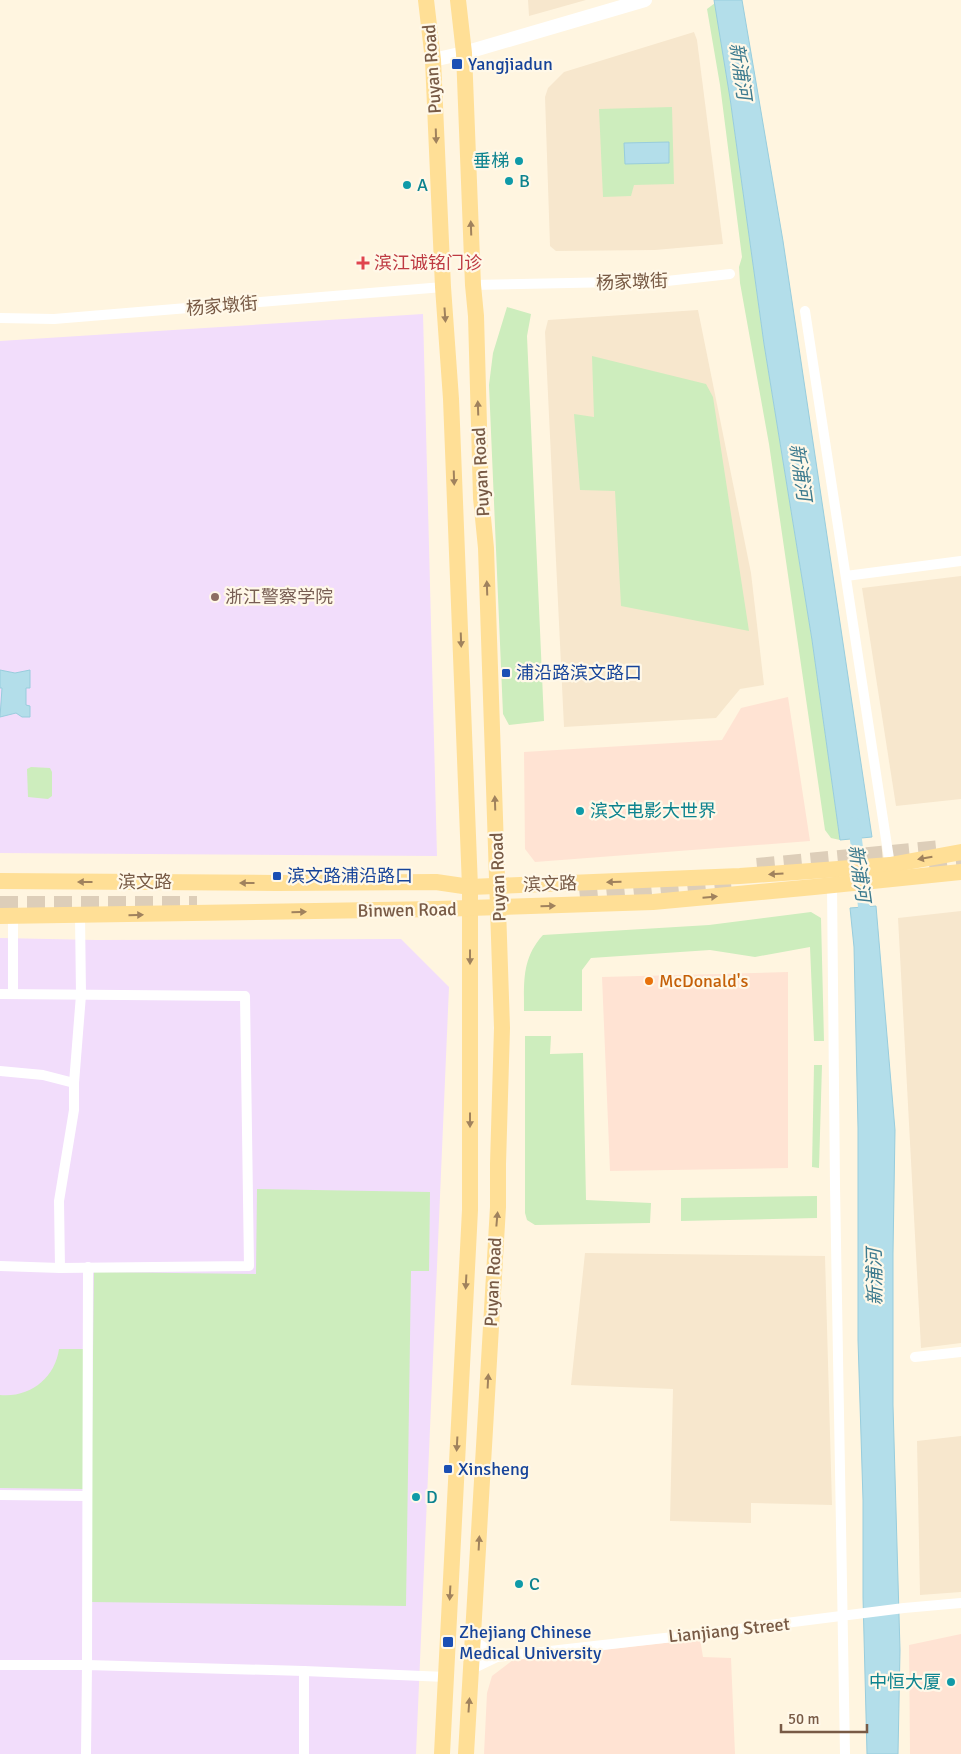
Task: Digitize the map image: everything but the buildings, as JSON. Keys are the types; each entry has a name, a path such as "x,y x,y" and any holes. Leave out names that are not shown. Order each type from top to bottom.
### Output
{"main road":[{"name":"Puyan Road","path":"426,0 433,60 443,287 451,399 470,888 470,1210 442,1754"},
{"name":"Puyan Road","path":"458,0 464,53 473,285 476,316 481,498 486,548 502,1028 498,1207 466,1754"},
{"path":"890,872 961,852"},
{"name":"滨文路","path":"0,881 436,882 470,888 740,876 825,870 961,872"},
{"name":"滨文路","path":"814,888 890,872"},
{"name":"Binwen Road","path":"6,916 470,908 654,902 814,888"}],"street":[{"path":"433,60 464,53 645,0"},
{"name":"杨家墩街","path":"473,285 667,281 730,274"},
{"name":"杨家墩街","path":"0,318 54,319 443,287"},
{"path":"806,311 890,872"},
{"path":"846,576 961,561"},
{"path":"832,885 847,1616 845,1754"},
{"path":"6,916 13,994"},
{"path":"60,1268 59,1201 74,1110 74,1083 81,995 80,916"},
{"path":"0,994 245,996 249,1266 60,1268 0,1266"},
{"path":"0,1071 43,1075 74,1083"},
{"path":"86,1754 88,1267"},
{"path":"915,1357 961,1352"},
{"path":"0,1495 87,1496"},
{"name":"Lianjiang Street","path":"472,1669 497,1657 904,1608 961,1604"},
{"path":"474,1640 497,1657"},
{"path":"0,1665 304,1671 446,1677"},
{"path":"304,1671 304,1754"}],"shaded area":[{"path":"528,0 586,0 529,16"},
{"path":"694,32 697,40 723,244 655,250 556,251 550,246 545,97 548,88 564,72"},
{"path":"698,310 751,573 764,685 740,689 716,718 564,727 545,332 548,320"},
{"name":"浙江警察学院","path":"423,314 437,856 0,853 0,341"},
{"path":"961,576 961,799 896,806 862,588"},
{"path":"788,697 810,841 535,862 525,849 524,752 722,740 741,708"},
{"path":"961,911 961,1343 921,1348 898,918"},
{"name":"Zhejiang Chinese Medical University","path":"0,938 96,940 401,939 449,987 416,1754 0,1754"},
{"path":"788,972 788,1168 610,1171 602,977"},
{"path":"585,1253 825,1256 832,1505 751,1503 751,1523 670,1521 673,1389 571,1385"},
{"path":"961,1436 961,1592 920,1595 917,1441"},
{"path":"961,1634 961,1754 910,1754 909,1645"},
{"path":"700,1639 703,1657 731,1658 735,1754 484,1754 487,1693 492,1676 513,1660"}],"green space":[{"path":"715,3 764,344 812,640 840,840 831,838 825,830 769,444 740,283 739,267 742,257 720,85 707,9"},
{"path":"672,107 674,184 634,185 631,196 603,197 599,109"},
{"path":"507,307 531,314 527,336 544,721 509,725 503,714 489,385 493,353"},
{"path":"592,356 706,384 713,397 749,631 621,606 615,491 580,490 574,414 594,417"},
{"path":"31,767 50,768 52,772 52,796 48,799 28,797 27,769"},
{"path":"811,912 821,918 824,1041 814,1041 810,947 755,957 710,950 591,958 582,970 582,1011 524,1011 524,980 528,961 531,952 543,935 709,925"},
{"path":"525,1036 551,1036 550,1054 583,1053 586,1200 651,1203 650,1223 535,1225 527,1220 525,1213"},
{"path":"814,1065 822,1065 819,1168 812,1167"},
{"path":"257,1189 430,1192 429,1271 411,1271 406,1606 90,1602 94,1272 256,1274"},
{"path":"817,1196 817,1218 681,1221 681,1198"},
{"path":"59,1349 85,1349 83,1489 0,1488 0,1395 21,1393 39,1384 52,1369"}],"water":[{"path":"714,0 742,0 783,241 872,837 840,840 812,640 764,344 730,98"},
{"path":"669,142 669,163 625,164 624,143"},
{"path":"0,670 15,673 30,670 30,688 26,688 26,705 30,706 30,717 22,717 16,713 0,717 2,688 0,688"},
{"path":"876,906 895,1130 893,1405 900,1650 898,1754 867,1754 863,1597 863,1500 858,1340 858,1128 854,947 850,908"}],"waterway":[{"name":"新浦河","path":"854,823 866,923"}],"tunnel":[{"path":"757,867 941,849"},
{"path":"929,864 961,861"},
{"path":"580,898 731,883"},
{"path":"0,905 197,905"}],"place":[{"name":"Yangjiadun","path":"457,64"},
{"name":"垂梯","path":"519,161"},
{"name":"B","path":"509,181"},
{"name":"A","path":"407,185"},
{"name":"滨江诚铭门诊","path":"363,263"},
{"name":"浙江警察学院","path":"215,597"},
{"name":"浦沿路滨文路口","path":"506,673"},
{"name":"滨文电影大世界","path":"580,811"},
{"name":"滨文路浦沿路口","path":"277,876"},
{"name":"McDonald's","path":"649,981"},
{"name":"Xinsheng","path":"448,1469"},
{"name":"D","path":"416,1497"},
{"name":"C","path":"519,1584"},
{"name":"Zhejiang Chinese Medical University","path":"448,1642"},
{"name":"中恒大厦","path":"951,1682"}]}
